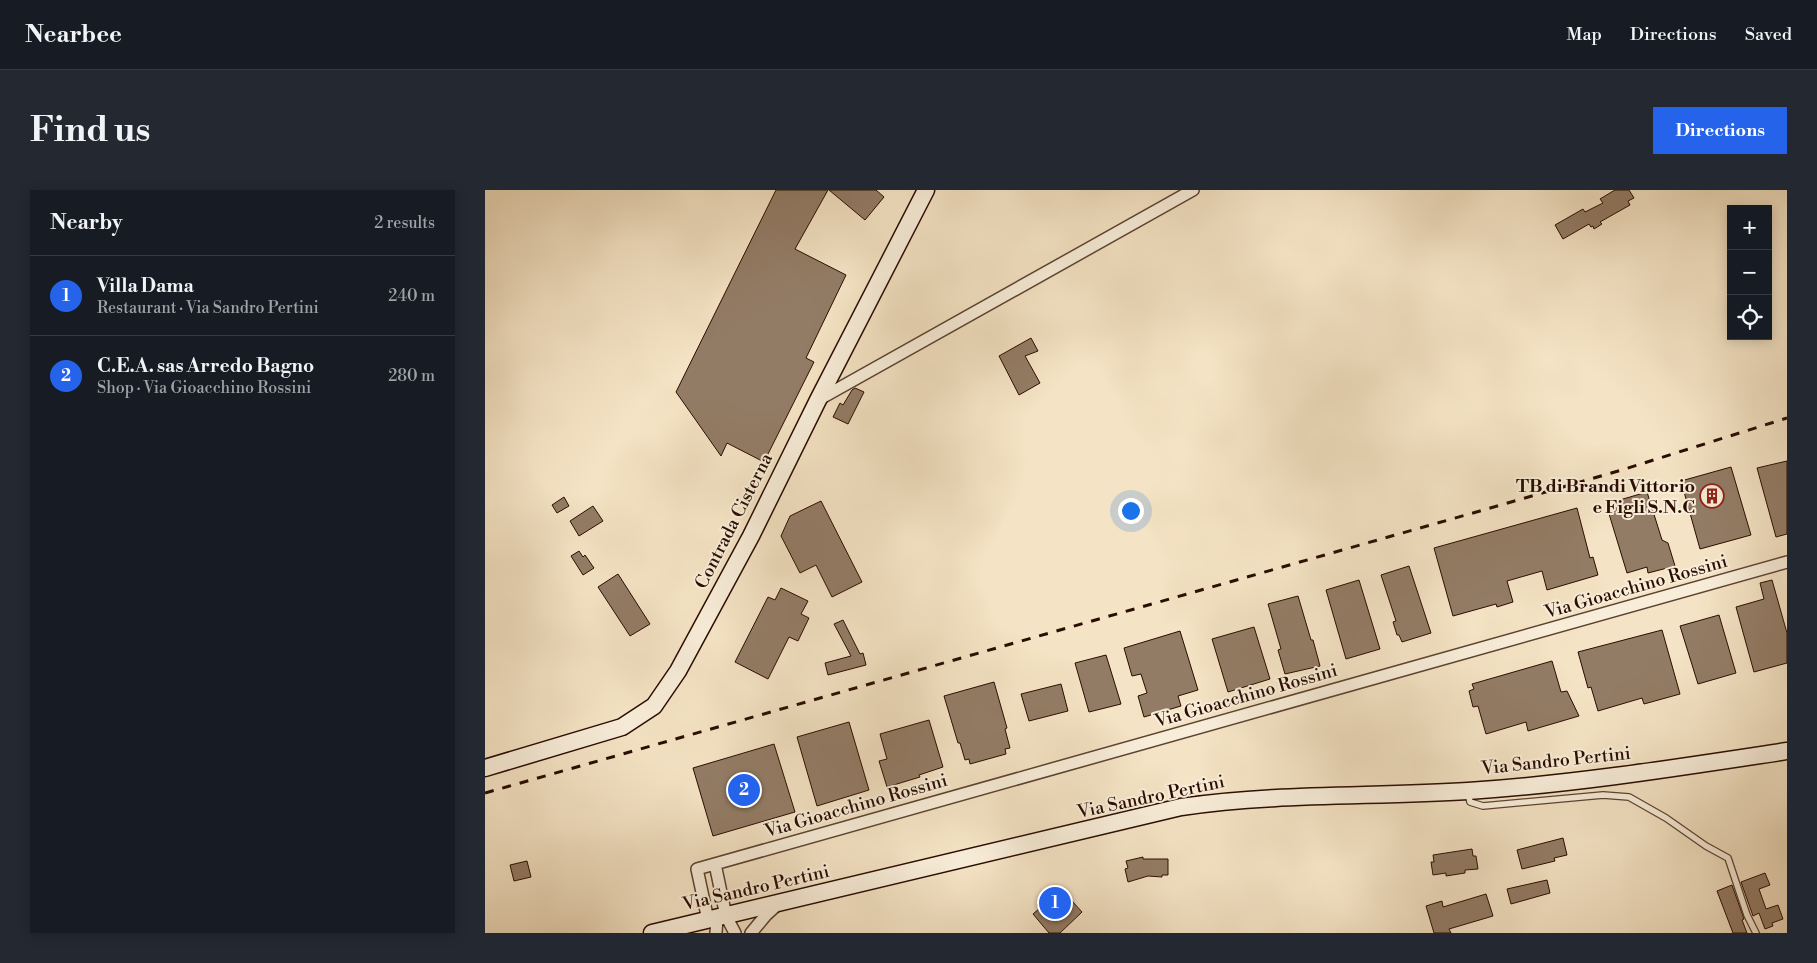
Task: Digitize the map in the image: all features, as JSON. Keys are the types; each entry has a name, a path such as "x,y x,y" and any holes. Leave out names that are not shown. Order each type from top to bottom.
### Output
{"main road":[{"name":"Contrada Cisterna","path":"485,768 622,727 654,706 678,670 751,536 818,400 926,190"},
{"name":"Via Sandro Pertini","path":"660,932 717,922 779,903 1181,807 1259,798 1467,791 1541,785 1620,776 1787,751"}],"street":[{"path":"818,400 1193,190"},
{"name":"Via Gioacchino Rossini","path":"717,922 697,869 1787,562"},
{"path":"715,864 717,922 735,933"},
{"path":"751,933 765,914 779,903"}],"lane":[{"path":"1467,791 1470,802 1483,806 1603,795 1629,797 1666,818 1706,846 1728,858 1747,916 1756,933"}],"building":[{"path":"776,190 828,190 795,249 846,275 806,358 814,362 764,462 727,443 721,456 676,392"},
{"path":"829,190 876,190 884,197 865,220"},
{"path":"1615,190 1629,190 1634,198 1628,201 1630,205 1600,222 1602,224 1594,229 1589,224 1563,239 1555,225 1583,209 1585,212 1603,203 1600,199"},
{"path":"1031,338 1038,351 1025,356 1040,383 1019,395 999,356"},
{"path":"855,388 864,392 848,424 833,417 840,403 843,405"},
{"path":"1787,461 1787,534 1776,537 1757,468"},
{"name":"TB di Brandi Vittorio e Figli S.N.C","path":"1731,467 1751,535 1700,549 1681,481"},
{"path":"1647,492 1662,540 1668,543 1675,566 1648,573 1647,567 1627,573 1606,504"},
{"path":"564,497 569,506 557,513 552,505"},
{"path":"821,501 862,582 832,597 816,565 800,573 781,536 790,516"},
{"path":"593,506 603,521 579,536 570,521"},
{"path":"1577,508 1590,558 1593,557 1598,575 1547,590 1542,571 1507,581 1513,602 1497,607 1496,604 1453,616 1434,548"},
{"path":"579,551 583,557 585,555 594,568 583,575 571,556"},
{"path":"1409,566 1431,633 1402,642 1399,635 1397,635 1393,622 1396,621 1381,575"},
{"path":"618,574 650,624 630,636 598,587"},
{"path":"1359,580 1380,649 1346,659 1326,590"},
{"path":"1772,580 1787,633 1787,663 1754,672 1736,607 1764,599 1760,583"},
{"path":"781,588 808,601 801,614 809,618 798,641 789,637 768,679 735,662 768,597 775,600"},
{"path":"1298,596 1320,666 1285,674 1278,650 1281,649 1268,604"},
{"path":"1719,615 1736,673 1698,684 1680,626"},
{"path":"843,620 860,654 863,653 866,665 828,675 825,663 851,656 834,624"},
{"path":"1254,627 1270,679 1228,692 1212,639"},
{"path":"1662,630 1680,694 1644,704 1642,698 1598,711 1591,687 1588,688 1578,652"},
{"path":"1180,631 1198,690 1178,696 1181,706 1144,717 1138,696 1147,693 1141,674 1132,676 1124,648"},
{"path":"1106,655 1121,704 1089,712 1075,663"},
{"path":"1552,661 1561,692 1567,691 1579,716 1528,731 1526,722 1486,734 1478,706 1473,707 1469,691 1474,689 1472,684"},
{"path":"994,682 1007,728 1005,729 1010,748 1005,749 1006,754 970,764 969,759 965,760 960,743 958,743 944,696"},
{"path":"1061,684 1068,711 1029,721 1021,694"},
{"path":"929,720 943,767 919,775 920,777 887,787 879,761 887,759 880,734"},
{"path":"849,722 869,790 817,806 797,737"},
{"path":"774,744 795,812 713,836 693,768"},
{"path":"1563,838 1567,855 1554,858 1555,861 1522,869 1517,850"},
{"path":"1472,849 1473,856 1476,856 1478,869 1465,870 1465,873 1446,876 1446,873 1433,875 1431,862 1434,862 1433,855"},
{"path":"1143,857 1143,859 1168,859 1168,875 1162,875 1162,877 1148,876 1128,882 1125,869 1128,868 1126,861"},
{"path":"527,861 531,877 514,881 510,865"},
{"path":"1765,873 1770,885 1759,889 1766,909 1778,905 1783,919 1772,923 1773,926 1765,929 1759,913 1753,916 1741,882"},
{"path":"1547,880 1550,893 1511,904 1507,889"},
{"path":"1732,885 1747,933 1733,933 1717,891"},
{"path":"1061,889 1082,912 1060,933 1049,933 1033,914 1040,908 1037,905 1050,894 1052,896"},
{"path":"1486,894 1493,916 1449,929 1451,933 1434,933 1426,906 1442,901 1443,907"}],"railway":[{"path":"485,793 1487,509 1625,469 1787,418"}],"place":[{"name":"TB di Brandi Vittorio e Figli S.N.C","path":"1712,496"},
{"name":"C.E.A. sas Arredo Bagno","path":"744,790"},
{"name":"Villa Dama","path":"1055,903"}]}
